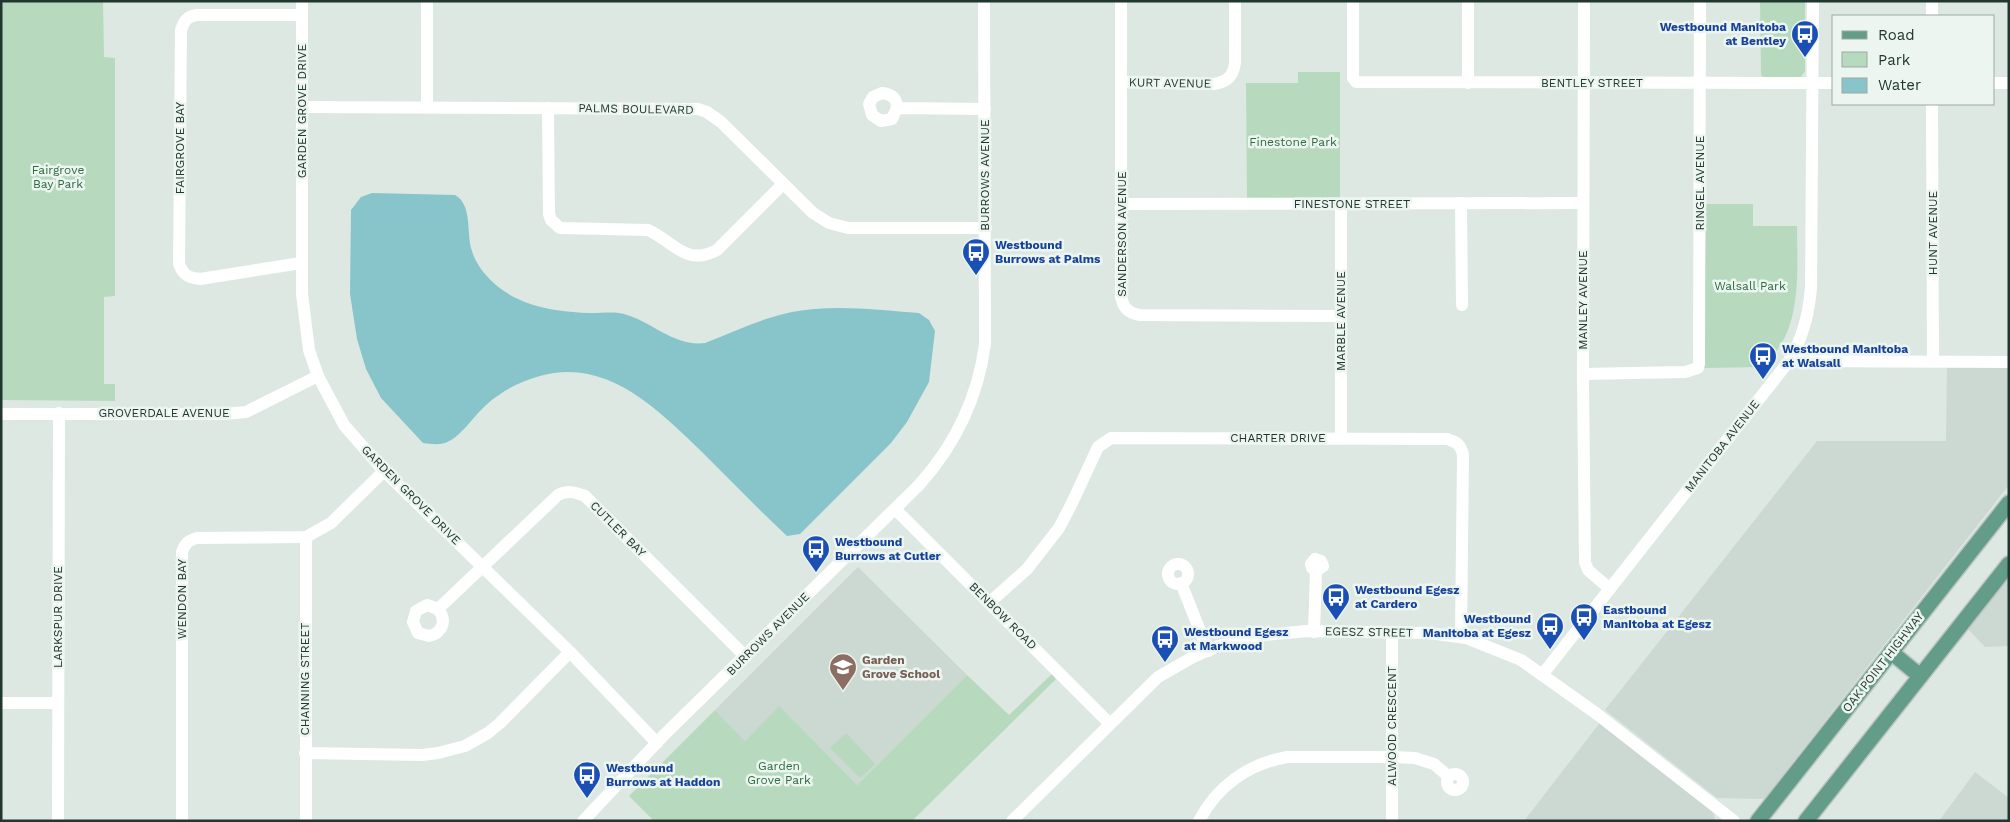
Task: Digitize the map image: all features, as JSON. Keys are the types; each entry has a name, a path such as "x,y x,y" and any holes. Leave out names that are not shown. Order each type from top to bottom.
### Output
{"main road":[{"name":"OAK POINT HIGHWAY","path":"1758,821 2009,503"},
{"path":"1806,821 2009,564"},
{"path":"1891,652 1920,676"}],"street":[{"name":"GARDEN GROVE DRIVE","path":"302,1 302,294 305,333 318,376 344,425 384,471 570,652 657,743"},
{"path":"427,107 428,1"},
{"name":"BURROWS AVENUE","path":"582,821 657,743 895,509 934,468 948,448 971,402 980,374 985,344 984,1"},
{"name":"SANDERSON AVENUE","path":"1121,1 1121,296 1126,310 1132,314 1341,316"},
{"name":"KURT AVENUE","path":"1121,82 1213,84 1225,82 1233,73 1235,63 1235,1"},
{"name":"BENTLEY STREET","path":"1353,1 1353,78 1356,82 1832,83"},
{"path":"1468,1 1468,83"},
{"name":"MANLEY AVENUE","path":"1584,1 1583,374 1585,562 1588,570 1610,589"},
{"name":"RINGEL AVENUE","path":"1583,374 1685,372 1698,368 1700,1"},
{"name":"MANITOBA AVENUE","path":"1542,675 1789,361 1802,335 1810,304 1813,1"},
{"path":"1932,1 1932,15"},
{"name":"FAIRGROVE BAY","path":"302,15 197,15 191,16 183,23 180,30 179,254 181,269 190,278 200,279 302,263"},
{"path":"1995,83 2009,83"},
{"name":"HUNT AVENUE","path":"1932,105 1933,361"},
{"name":"PALMS BOULEVARD","path":"302,107 698,109 722,122 782,184 813,213 829,223 848,228 986,228"},
{"path":"548,108 549,214 551,220 560,228 648,230 687,254 709,254 716,250 782,184"},
{"path":"897,108 985,109"},
{"name":"FINESTONE STREET","path":"1121,204 1583,203"},
{"name":"MARBLE AVENUE","path":"1341,204 1341,438"},
{"path":"1461,204 1462,305"},
{"path":"1789,361 2009,362"},
{"name":"GROVERDALE AVENUE","path":"1,414 224,414 246,412 318,376"},
{"name":"LARKSPUR DRIVE","path":"58,821 59,414"},
{"name":"CHARTER DRIVE","path":"990,604 1027,569 1059,528 1098,447 1111,438 1448,439 1456,442 1462,448 1461,638"},
{"name":"WENDON BAY","path":"182,821 182,552 184,546 187,542 197,538 306,537 331,523 384,471"},
{"name":"CUTLER BAY","path":"438,609 558,495 565,491 572,491 585,496 745,656"},
{"name":"BENBOW ROAD","path":"895,509 1110,724"},
{"name":"CHANNING STREET","path":"306,537 306,821"},
{"path":"1314,632 1316,571"},
{"path":"1181,584 1208,651"},
{"name":"EGESZ STREET","path":"1012,821 1158,677 1208,651 1239,640 1265,635 1314,632 1392,632 1429,633 1461,638 1521,660 1597,714 1734,821"},
{"name":"ALWOOD CRESCENT","path":"1392,632 1392,821"},
{"path":"305,753 422,755 459,748 488,733 570,652"},
{"path":"1,703 58,703"},
{"path":"1199,821 1214,797 1226,785 1241,773 1271,760 1286,758 1393,757 1426,760 1448,776"}],"shaded area":[{"path":"1947,364 2009,365 2009,485 1764,799 1717,798 1605,710 1817,441 1946,441"},
{"name":"Garden Grove School","path":"858,567 967,675 857,785 779,707 745,741 715,710"},
{"path":"2009,575 2009,646 1985,647 1966,627"},
{"path":"1602,720 1713,808 1715,821 1524,821"},
{"path":"1975,772 2009,798 2009,821 1939,821"}],"green space":[{"name":"Fairgrove Bay Park","path":"1,1 103,1 104,57 115,58 115,296 104,297 104,384 115,384 115,401 1,400"},
{"path":"1760,1 1805,1 1805,71 1801,77 1763,77 1761,75"},
{"name":"Finestone Park","path":"1298,72 1340,72 1340,200 1247,200 1246,83 1298,83"},
{"name":"Walsall Park","path":"1706,204 1753,204 1753,226 1797,226 1797,277 1793,315 1779,348 1765,367 1703,368"},
{"name":"Garden Grove Park","path":"1052,674 1056,679 912,821 654,821 629,796 715,710 745,741 779,706 857,785 967,675 1009,715"},
{"path":"846,733 875,764 860,778 830,748"}],"water":[{"path":"372,193 455,195 461,200 467,213 470,244 479,266 496,285 508,293 520,300 548,309 623,314 684,341 705,343 770,318 792,312 823,308 855,308 919,313 929,320 935,331 929,382 907,422 891,443 800,534 787,536 703,453 650,405 610,381 588,374 565,372 524,381 491,400 451,440 440,444 423,443 381,398 366,369 357,339 350,294 351,210 361,197"}],"place":[{"name":"Westbound Manitoba at Bentley","path":"1805,58"},
{"name":"Westbound Burrows at Palms","path":"976,276"},
{"name":"Westbound Manitoba at Walsall","path":"1763,380"},
{"name":"Westbound Burrows at Cutler","path":"816,573"},
{"name":"Westbound Egesz at Cardero","path":"1336,621"},
{"name":"Eastbound Manitoba at Egesz","path":"1584,641"},
{"name":"Westbound Manitoba at Egesz","path":"1550,650"},
{"name":"Westbound Egesz at Markwood","path":"1165,663"},
{"name":"Garden Grove School","path":"843,691"},
{"name":"Westbound Burrows at Haddon","path":"587,799"}]}
